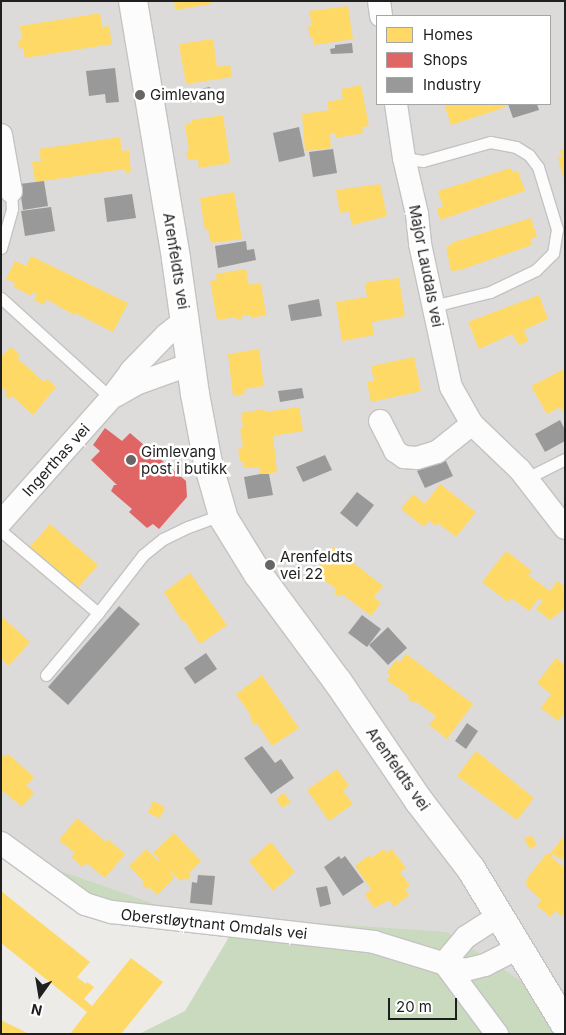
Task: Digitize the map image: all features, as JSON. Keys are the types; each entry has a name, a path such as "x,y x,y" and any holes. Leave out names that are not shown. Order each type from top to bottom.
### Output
{"street":[{"name":"Arenfeldts vei","path":"133,1 147,76 208,463 224,519 258,574 338,682 419,801 471,869 565,1024"},
{"path":"379,1 381,15"},
{"name":"Major Laudals vei","path":"396,105 404,158 417,214 420,244 451,387 472,424 527,478 565,528"},
{"path":"1,135 11,191"},
{"name":"Ingerthas vei","path":"1,522 111,398 150,350 185,320"},
{"name":"Ingerthas vei","path":"111,398 136,384 192,364"},
{"path":"380,421 395,451 404,457 418,458 438,452 472,424"},
{"name":"Oberstløytnant Omdals vei","path":"1,843 85,904 112,912 374,942 465,970 485,965 520,947"},
{"path":"497,1034 444,963 466,937 500,915"}],"lane":[{"path":"404,158 423,161 490,142 516,147 533,160 544,184 557,229 559,252 536,270 503,287 433,306"},
{"path":"1,248 12,209 11,191"},
{"path":"1,298 111,398"},
{"path":"527,478 565,460"},
{"path":"46,675 143,555 163,539 210,519 224,519"},
{"path":"1,531 98,613"}],"shaded area":[{"path":"1,1 565,1 565,1034 311,924 183,914 55,869 1,829"},
{"path":"149,385 193,398 205,499 194,507 114,433 110,422"}],"green space":[{"path":"1,829 55,869 183,914 447,932 527,985 561,1034 139,1034 185,1011 235,927 112,912 1,831"}],"building: Homes":[{"path":"174,1 211,1 211,4 175,10"},
{"path":"348,6 353,39 314,45 313,37 310,38 308,26 312,26 309,11"},
{"path":"100,13 102,27 109,26 112,44 25,58 23,48 19,49 18,41 22,40 20,26"},
{"path":"213,39 217,67 230,65 232,77 186,84 179,44"},
{"path":"361,85 369,126 362,127 363,133 336,138 335,133 330,133 331,148 305,151 302,114 329,110 327,102 343,99 341,89"},
{"path":"444,105 505,105 506,107 451,125"},
{"path":"223,115 230,163 199,168 198,160 188,159 186,151 189,150 185,124 192,123 192,120"},
{"path":"120,137 122,151 129,150 131,172 126,173 125,169 35,182 32,162 41,161 39,149"},
{"path":"565,148 564,181 558,158 562,156 560,150"},
{"path":"511,168 512,172 518,171 525,191 440,220 437,208 443,207 438,191"},
{"path":"380,184 387,216 352,225 349,211 340,213 336,190"},
{"path":"234,192 242,239 211,243 208,230 205,230 200,198"},
{"path":"531,218 537,237 530,239 532,245 460,270 451,271 446,247 452,245 451,243"},
{"path":"31,256 128,303 113,332 75,313 74,315 46,299 44,305 34,300 37,294 33,292 31,296 14,287 15,283 6,279 15,261 26,266"},
{"path":"246,269 249,285 261,283 266,315 251,318 251,315 242,316 242,319 237,320 236,317 217,320 210,281 217,280 216,274"},
{"path":"399,278 405,316 372,322 374,335 342,341 336,302 367,297 365,284 368,282"},
{"path":"539,295 548,319 524,330 528,341 519,345 512,334 479,349 468,322"},
{"path":"11,347 20,355 17,358 44,382 47,379 56,387 33,415 12,396 9,399 5,395 7,392 1,387 1,356"},
{"path":"259,349 264,386 244,389 245,394 233,396 228,354"},
{"path":"414,357 421,391 371,402 367,382 374,381 371,366"},
{"path":"564,369 565,416 560,407 547,414 531,386"},
{"path":"299,407 303,431 273,436 277,472 260,475 259,467 244,468 243,461 240,462 238,449 243,448 240,429 243,428 241,413 264,409 265,412"},
{"path":"440,484 476,512 456,537 438,523 436,526 429,520 424,527 401,509 413,494 425,504"},
{"path":"50,524 98,565 76,590 29,548"},
{"path":"333,547 383,586 374,597 381,603 371,616 342,594 339,597 334,592 336,589 313,572"},
{"path":"506,551 532,571 528,575 550,591 557,581 565,587 565,608 550,620 536,609 543,601 539,598 529,611 511,598 508,602 482,582"},
{"path":"190,573 227,625 200,644 184,620 182,621 164,592"},
{"path":"1,616 30,642 9,666 1,659"},
{"path":"406,654 473,704 447,739 429,725 436,716 415,701 414,703 408,699 409,696 387,680 390,675 387,672 396,660 400,662"},
{"path":"556,658 565,665 565,712 558,721 541,708 551,694 537,683"},
{"path":"262,675 299,728 272,746 257,723 254,725 250,718 252,717 236,694"},
{"path":"476,751 534,798 517,820 457,776"},
{"path":"1,754 5,757 8,754 34,777 26,786 34,793 22,807 3,791 1,794"},
{"path":"337,769 349,786 343,791 353,804 329,821 307,790"},
{"path":"284,793 291,802 282,808 276,799"},
{"path":"153,801 165,807 160,818 148,813"},
{"path":"77,818 106,842 108,839 125,854 105,878 86,863 83,867 71,857 75,853 59,840"},
{"path":"174,833 201,861 189,873 191,876 187,880 185,878 181,881 171,872 174,878 157,895 149,887 147,889 142,884 144,882 129,866 146,849 158,861 160,860 153,853"},
{"path":"531,835 537,845 530,849 524,839"},
{"path":"563,837 565,856 561,860 553,854 551,857 565,868 565,918 555,911 551,917 537,906 541,900 526,886 528,884 525,881 547,853 549,855"},
{"path":"271,842 295,872 273,891 249,861"},
{"path":"384,849 386,853 392,849 406,868 400,872 410,886 405,889 409,895 394,907 390,900 374,908 365,895 371,889 355,866 369,855 371,858"},
{"path":"1,891 90,962 77,977 94,987 84,999 92,1006 131,958 163,982 121,1034 70,1034 87,1012 1,943"},
{"path":"1,1020 29,1034 1,1034"}],"building: Shops":[{"path":"105,428 122,441 130,433 186,481 187,497 159,529 153,524 147,528 129,512 132,509 111,491 114,485 117,485 91,460 100,451 93,445"}],"building: Industry":[{"path":"352,43 353,53 331,54 330,49 335,48 335,45"},
{"path":"115,68 119,102 106,103 105,94 89,96 86,71"},
{"path":"210,87 212,99 191,102 189,91"},
{"path":"508,105 537,105 539,110 513,118"},
{"path":"299,127 305,156 279,162 273,133"},
{"path":"333,149 337,173 313,177 309,152"},
{"path":"44,181 48,206 23,210 19,184"},
{"path":"132,194 136,218 107,222 104,198"},
{"path":"51,207 55,231 25,236 21,211"},
{"path":"246,241 247,250 254,249 256,260 218,268 215,246"},
{"path":"319,299 322,316 291,321 288,305"},
{"path":"302,388 304,398 280,402 278,391"},
{"path":"560,420 565,430 565,441 545,452 535,434"},
{"path":"325,455 332,470 303,482 296,467"},
{"path":"445,459 453,476 425,488 417,471"},
{"path":"269,474 273,495 248,499 244,477"},
{"path":"357,492 374,505 357,527 340,513"},
{"path":"119,606 140,624 68,705 48,687"},
{"path":"362,615 381,629 367,647 348,633"},
{"path":"388,627 407,648 388,665 369,645"},
{"path":"206,653 217,669 195,684 184,668"},
{"path":"467,723 478,731 466,749 455,741"},
{"path":"262,746 275,763 281,759 294,778 271,794 244,758"},
{"path":"339,856 341,859 345,856 364,882 343,896 324,867"},
{"path":"198,875 215,876 212,905 190,903 192,882 197,883"},
{"path":"327,886 331,904 320,907 316,888"}],"place":[{"name":"Gimlevang","path":"140,95"},
{"name":"Gimlevang post i butikk","path":"131,460"},
{"name":"Arenfeldts vei 22","path":"270,565"}]}
